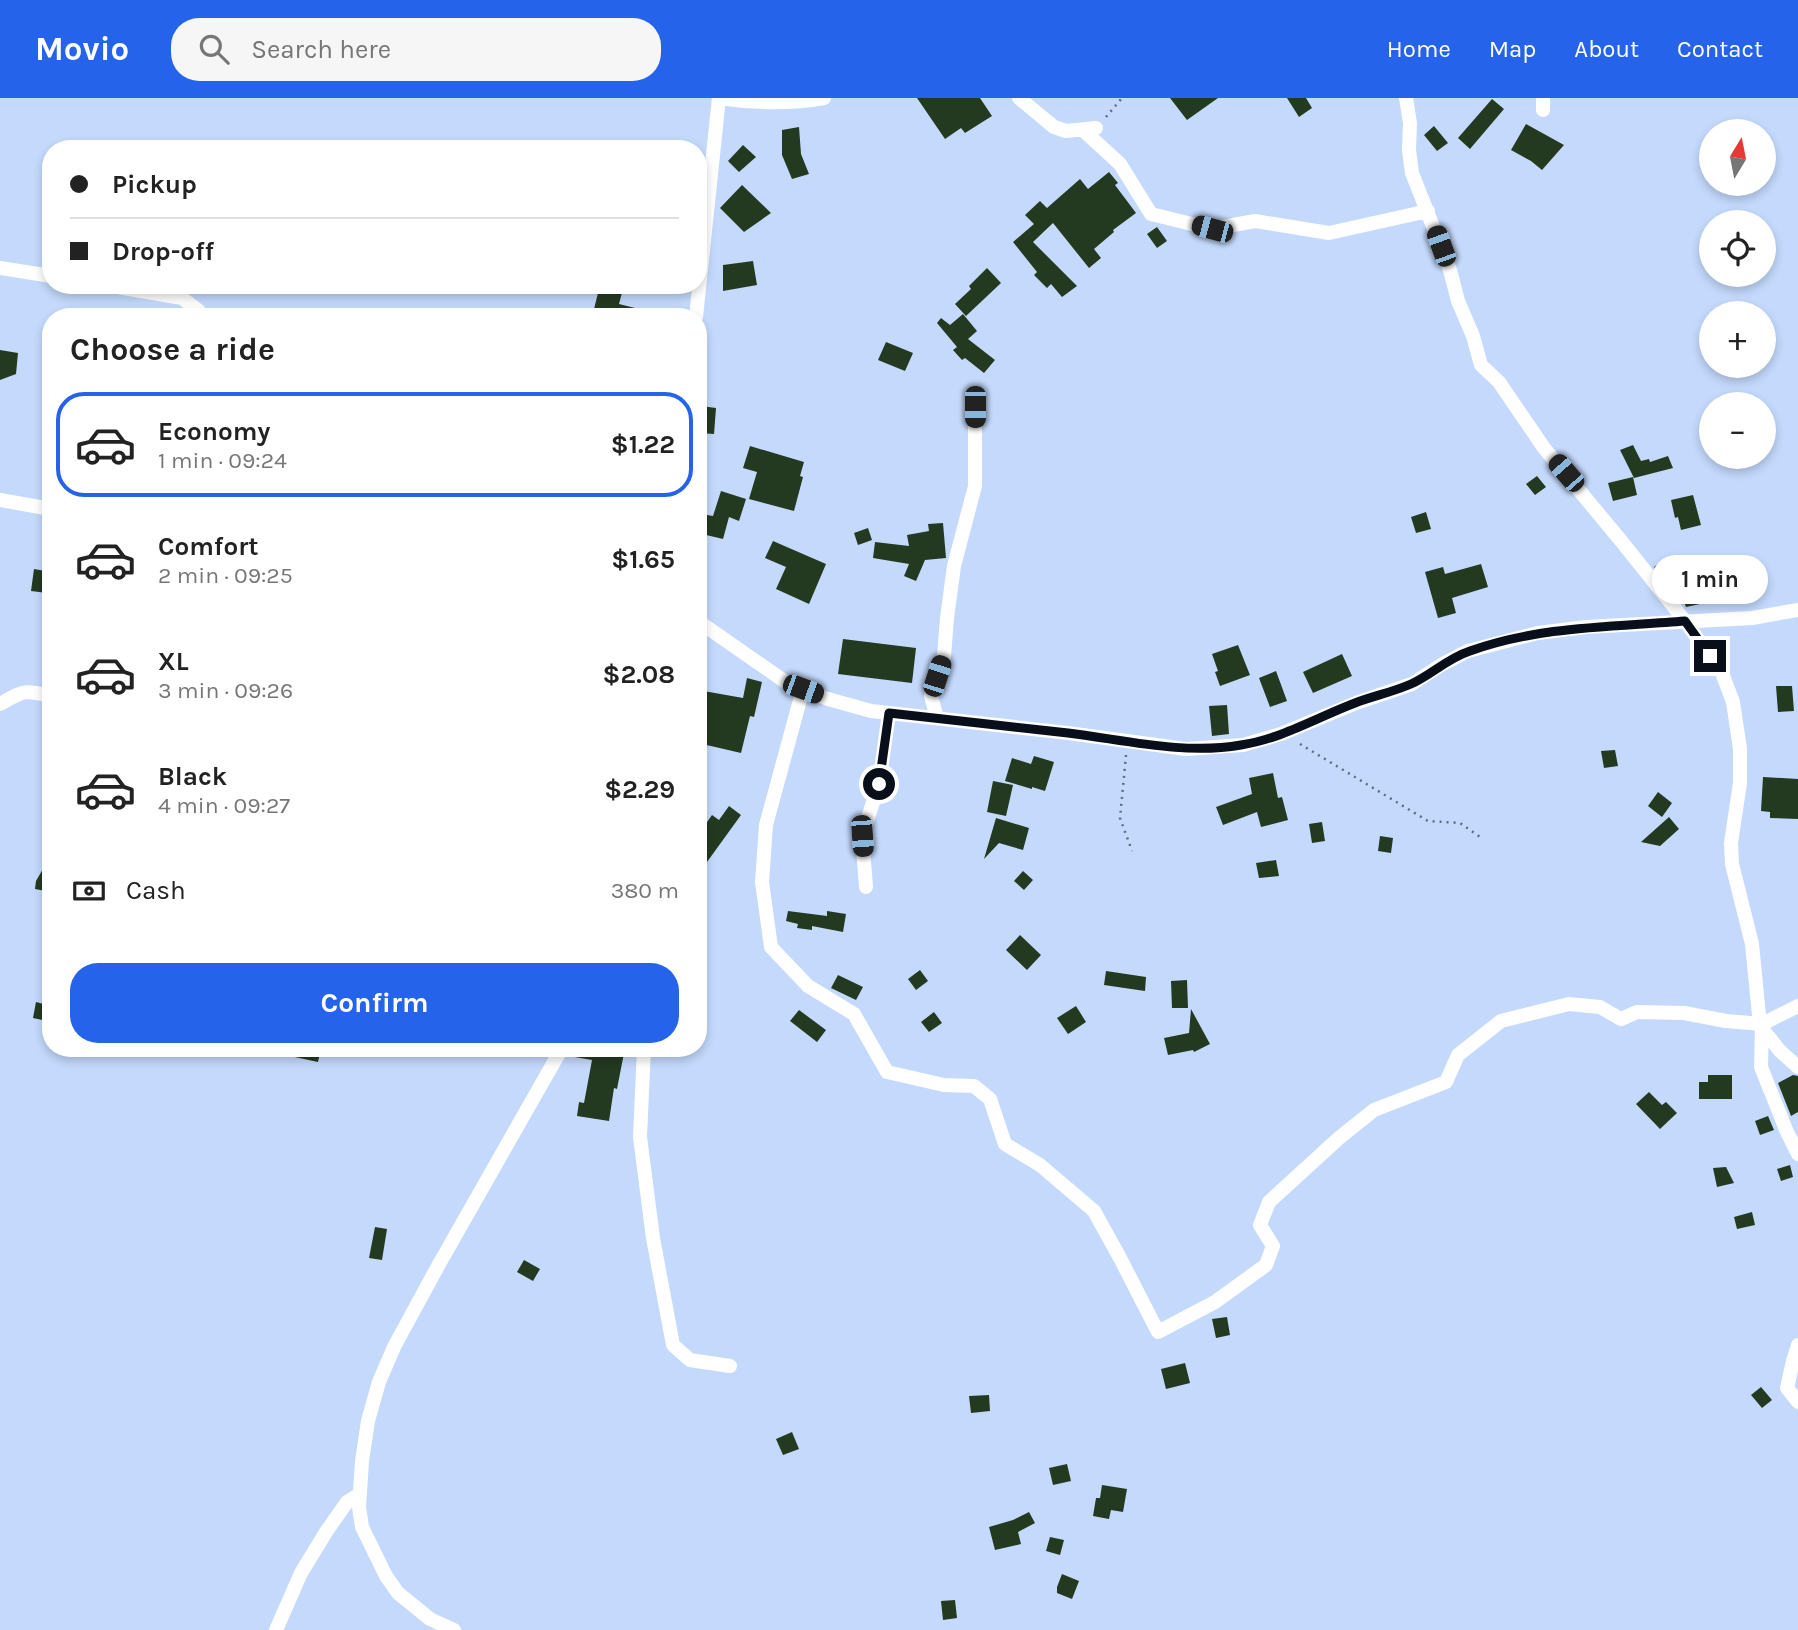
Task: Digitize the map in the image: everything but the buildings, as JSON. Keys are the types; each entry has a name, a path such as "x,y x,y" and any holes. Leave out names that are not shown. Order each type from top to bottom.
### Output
{"street":[{"path":"707,212 719,98 772,102 824,98"},
{"path":"1019,98 1054,127 1066,131 1089,129 1120,164 1151,214 1212,229 1255,221 1329,233 1428,211"},
{"path":"1406,98 1412,173 1450,270 1458,301 1482,365 1499,382 1544,448 1685,621 1722,673 1733,702 1740,749 1741,783 1732,835 1732,864 1752,944 1762,1024 1764,1031 1780,1051 1798,1067"},
{"path":"0,268 42,275"},
{"path":"159,294 182,298 195,308"},
{"path":"937,718 930,696 944,656 954,566 975,486 975,407"},
{"path":"0,500 42,507"},
{"path":"707,627 790,685 871,710 1186,749 1243,745 1282,734 1356,703 1412,684 1468,651 1538,633 1586,627 1752,618 1798,610"},
{"path":"803,689 766,825 762,882 771,947 807,986 854,1014 887,1072 944,1085 974,1086 990,1099 1004,1144 1040,1165 1094,1211 1157,1332 1215,1302 1266,1265 1273,1246 1260,1225 1269,1202 1374,1110 1446,1082 1458,1055 1501,1021 1569,1004 1600,1007 1620,1019 1637,1012 1684,1013 1762,1024 1798,1006"},
{"path":"0,704 27,691 42,694"},
{"path":"866,887 862,836 879,784 889,713"},
{"path":"1762,1024 1761,1067 1798,1154"},
{"path":"454,1630 430,1619 398,1593 386,1576 362,1527 359,1507 368,1421 379,1382 394,1347 557,1057"},
{"path":"644,1057 640,1138 653,1238 673,1345 690,1360 730,1366"},
{"path":"1798,1345 1787,1388 1798,1402"},
{"path":"276,1630 301,1573 326,1532 347,1502 360,1494"}],"path":[{"path":"1089,129 1122,98"},
{"path":"1282,734 1428,821 1460,823 1480,837"},
{"path":"1127,741 1120,818 1132,850"}],"route":[{"path":"879,784 889,713 1186,749 1215,748 1243,745 1282,734 1356,703 1412,684 1468,651 1538,633 1685,621 1710,656"}]}
